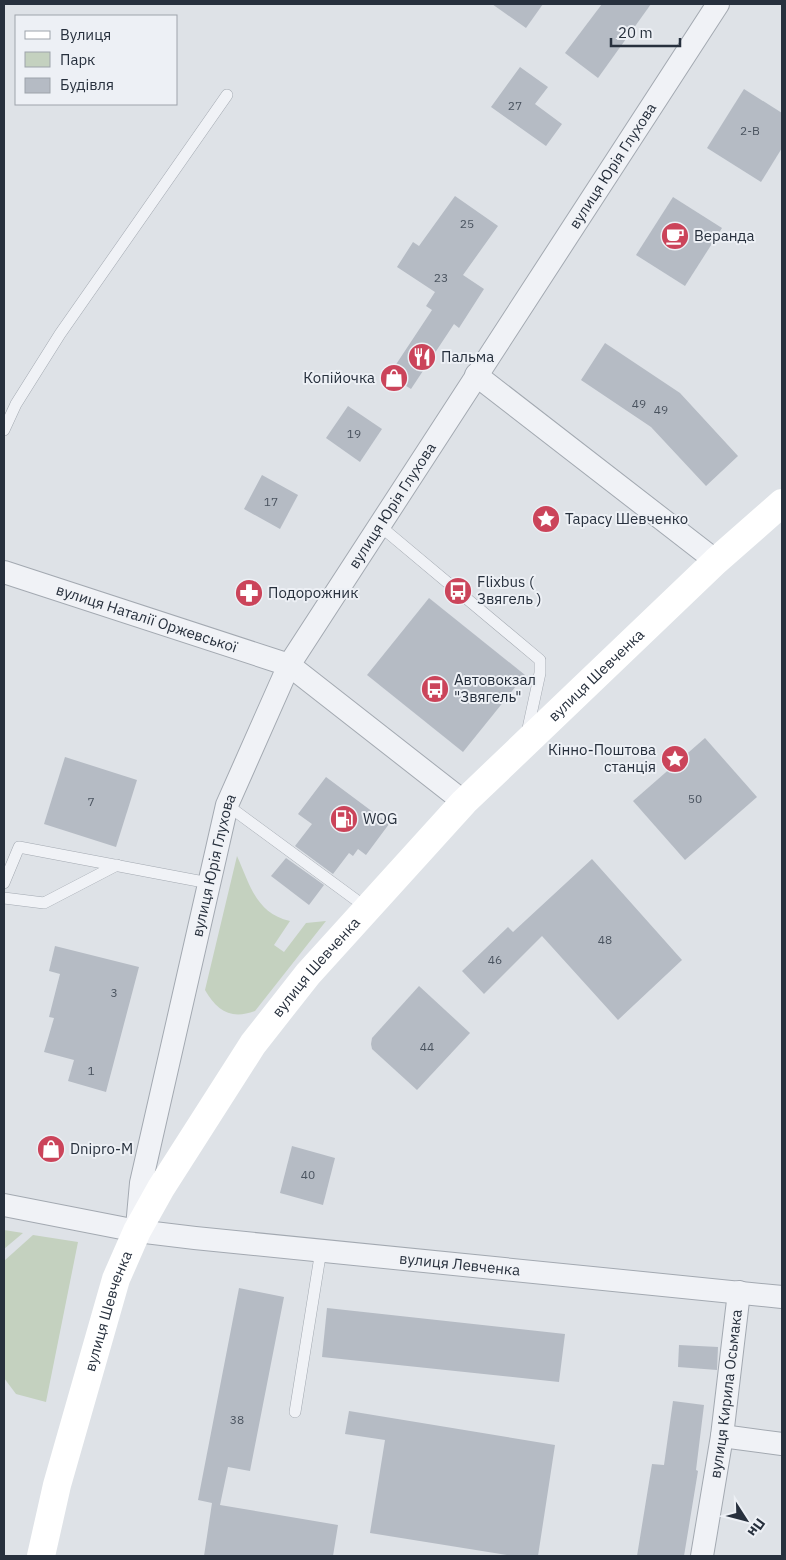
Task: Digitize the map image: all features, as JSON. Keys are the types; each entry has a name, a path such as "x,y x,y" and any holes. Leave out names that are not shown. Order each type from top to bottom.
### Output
{"main road":[{"name":"вулиця Шевченка","path":"41,1556 57,1485 116,1279 137,1231 253,1044 308,974 464,802 716,561 782,503"}],"street":[{"name":"вулиця Юрія Глухова","path":"137,1231 141,1184 227,805 289,665 718,4"},
{"path":"476,375 716,561"},
{"name":"вулиця Наталії Оржевської","path":"4,572 289,665 464,802"},
{"name":"вулиця Левченка","path":"4,1205 137,1231 782,1297"},
{"name":"вулиця Кирила Осьмака","path":"702,1556 722,1436 739,1292"},
{"path":"722,1436 782,1444"}],"lane":[{"path":"4,430 16,404 60,334 227,95"},
{"path":"380,526 540,660 540,673 526,742"},
{"path":"227,805 366,908"},
{"path":"4,883 19,847 209,884"},
{"path":"4,898 44,904 118,866"},
{"path":"295,1412 321,1250"}],"green space":[{"path":"237,856 251,887 262,905 269,912 290,921 274,945 284,952 306,923 326,921 255,1011 246,1014 226,1012 214,1003 205,990"},
{"path":"4,1230 23,1233 4,1249"},
{"path":"33,1235 78,1242 46,1402 16,1394 4,1378 4,1261"}],"building":[{"path":"492,4 543,4 526,28"},
{"path":"602,4 651,4 598,78 565,53"},
{"path":"520,67 548,87 535,104 562,124 546,146 491,107"},
{"path":"744,89 782,113 782,148 761,182 707,148"},
{"path":"455,196 498,226 463,275 484,289 459,328 454,324 411,389 389,375 432,310 426,306 435,292 397,267 413,242 419,246"},
{"path":"673,197 722,228 685,286 636,255"},
{"path":"605,343 680,393 738,456 706,486 651,427 581,380"},
{"path":"348,406 382,429 360,462 326,438"},
{"path":"262,475 298,495 280,529 244,509"},
{"name":"Автовокзал \"Звягель\"","path":"429,598 525,675 463,752 367,675"},
{"path":"705,738 757,797 685,860 633,801"},
{"path":"65,757 137,780 116,847 44,824"},
{"name":"WOG","path":"326,777 389,824 366,855 358,849 353,856 349,853 333,874 295,846 312,824 298,814"},
{"path":"286,858 324,885 309,905 271,876"},
{"path":"592,859 682,960 618,1020 542,936 484,994 462,971 508,927 513,932"},
{"path":"55,946 139,967 106,1092 68,1081 74,1060 44,1052 54,1018 49,1017 60,974 49,971"},
{"path":"419,986 470,1033 417,1090 372,1049 371,1044 372,1038"},
{"path":"292,1146 335,1158 323,1205 280,1193"},
{"path":"239,1288 284,1297 250,1471 228,1467 220,1505 338,1525 333,1556 204,1556 212,1503 198,1500"},
{"path":"327,1308 565,1334 559,1382 322,1357"},
{"path":"679,1345 718,1347 717,1370 678,1367"},
{"path":"673,1401 704,1405 696,1470 698,1471 684,1556 637,1556 652,1464 664,1465"},
{"path":"349,1411 555,1445 538,1556 513,1556 370,1533 385,1440 345,1434"}],"place":[{"name":"Веранда","path":"675,236"},
{"name":"Пальма","path":"422,357"},
{"name":"Копійочка","path":"394,378"},
{"name":"Тарасу Шевченко","path":"546,519"},
{"name":"Flixbus ( Звягель )","path":"458,591"},
{"name":"Подорожник","path":"249,593"},
{"name":"Автовокзал \"Звягель\"","path":"435,689"},
{"name":"Кінно-Поштова станція","path":"675,759"},
{"name":"WOG","path":"344,819"},
{"name":"Dnipro-M","path":"51,1149"}]}
